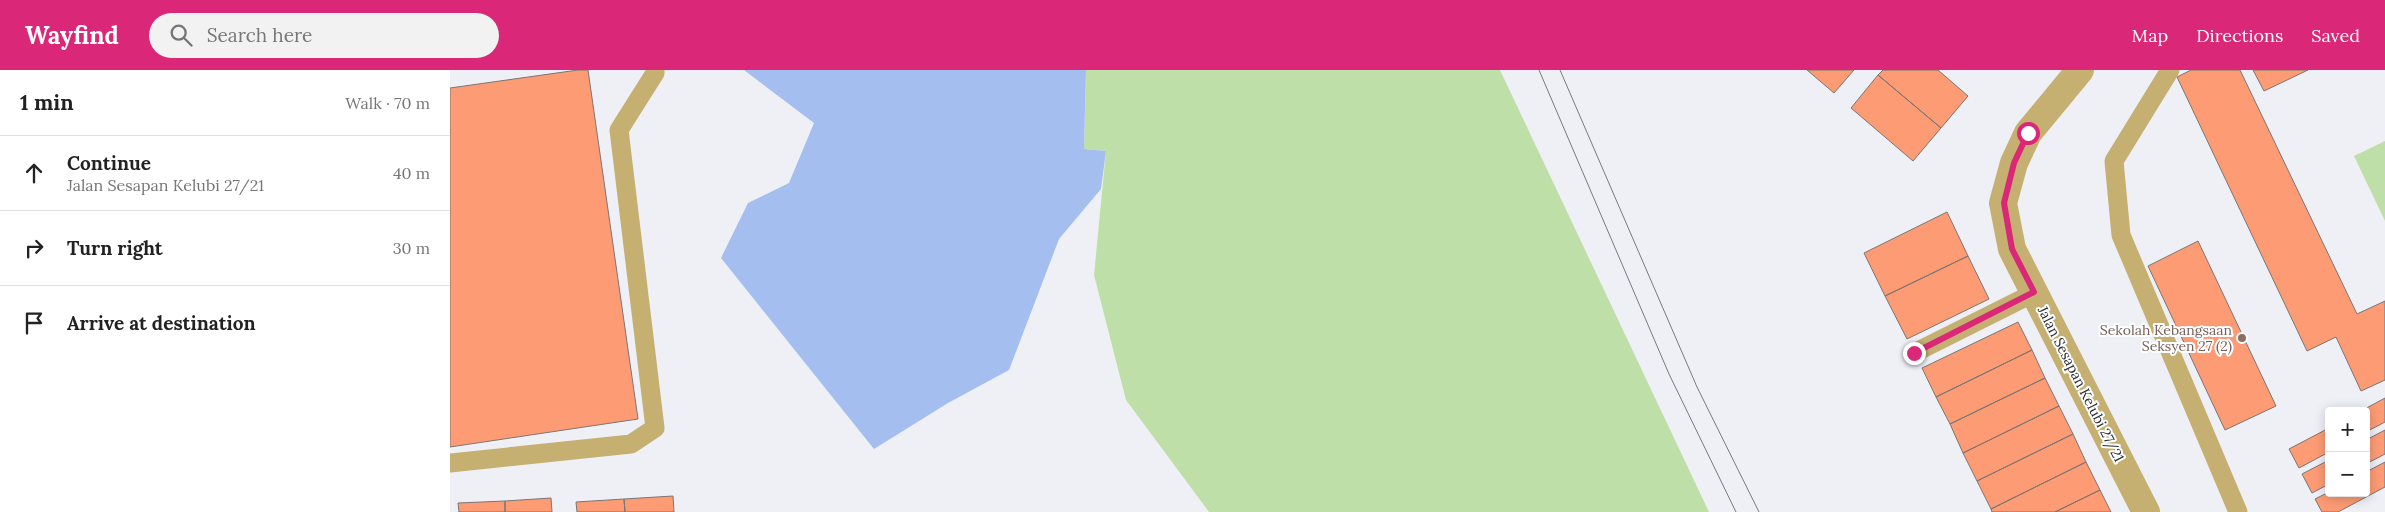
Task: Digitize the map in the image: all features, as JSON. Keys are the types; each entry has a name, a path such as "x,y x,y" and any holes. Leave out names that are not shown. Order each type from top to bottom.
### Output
{"street":[{"name":"Jalan Sesapan Kelubi 27/21","path":"2080,70 2028,133 2014,163 2004,203 2012,249 2146,512"}],"lane":[{"path":"450,462 631,444 655,428 619,130 655,73 655,70"},
{"path":"2170,70 2114,160 2121,235 2238,512"},
{"path":"1914,353 2034,292"}],"green space":[{"path":"1086,70 1500,70 1709,512 1209,512 1126,400 1094,275 1106,151 1084,149"},
{"path":"2385,141 2385,221 2354,156"}],"water":[{"path":"744,70 1086,70 1084,149 1106,151 1101,189 1059,239 1009,370 948,403 874,449 721,258 748,203 789,183 814,123"}],"building":[{"path":"588,70 638,419 450,447 450,88"},
{"path":"1807,70 1854,70 1834,93"},
{"path":"1883,70 1938,70 1968,96 1941,128 1878,75"},
{"path":"2191,70 2240,70 2357,314 2385,301 2385,380 2361,391 2336,337 2307,351 2177,77"},
{"path":"2253,70 2308,70 2264,91"},
{"path":"1878,75 1941,128 1913,161 1851,108"},
{"path":"1947,212 1968,256 1885,296 1864,253"},
{"path":"2198,241 2276,406 2225,430 2148,266"},
{"path":"1968,256 1989,299 1907,339 1885,296"},
{"path":"2018,322 2032,350 1936,397 1922,368"},
{"path":"2032,350 2045,378 1950,424 1936,397"},
{"path":"2045,378 2059,406 1963,453 1950,424"},
{"path":"2385,398 2385,422 2370,430 2370,407 2368,407"},
{"path":"2059,406 2073,434 1977,481 1963,453"},
{"path":"2325,430 2325,454 2299,468 2289,449"},
{"path":"2385,430 2385,454 2370,462 2370,452 2370,438"},
{"path":"2073,434 2086,462 1991,509 1977,481"},
{"path":"2086,462 2100,490 2055,512 1992,512 1991,509"},
{"path":"2325,462 2325,486 2312,493 2302,474"},
{"path":"2385,462 2385,487 2370,495 2370,470"},
{"path":"2100,490 2111,512 2055,512"},
{"path":"2325,494 2325,497 2366,497 2338,512 2322,512 2315,499"},
{"path":"673,496 674,512 625,512 624,499"},
{"path":"551,498 552,512 505,512 505,501"},
{"path":"624,499 625,512 577,512 576,502"},
{"path":"505,501 505,512 459,512 458,503"}],"tram line":[{"path":"1539,70 1669,374 1736,512"},
{"path":"1560,70 1697,387 1759,512"}],"place":[{"name":"Sekolah Kebangsaan Seksyen 27 (2)","path":"2242,338"}],"route":[{"path":"1914,353 2034,292 2012,249 2004,203 2014,163 2028,133"}]}
